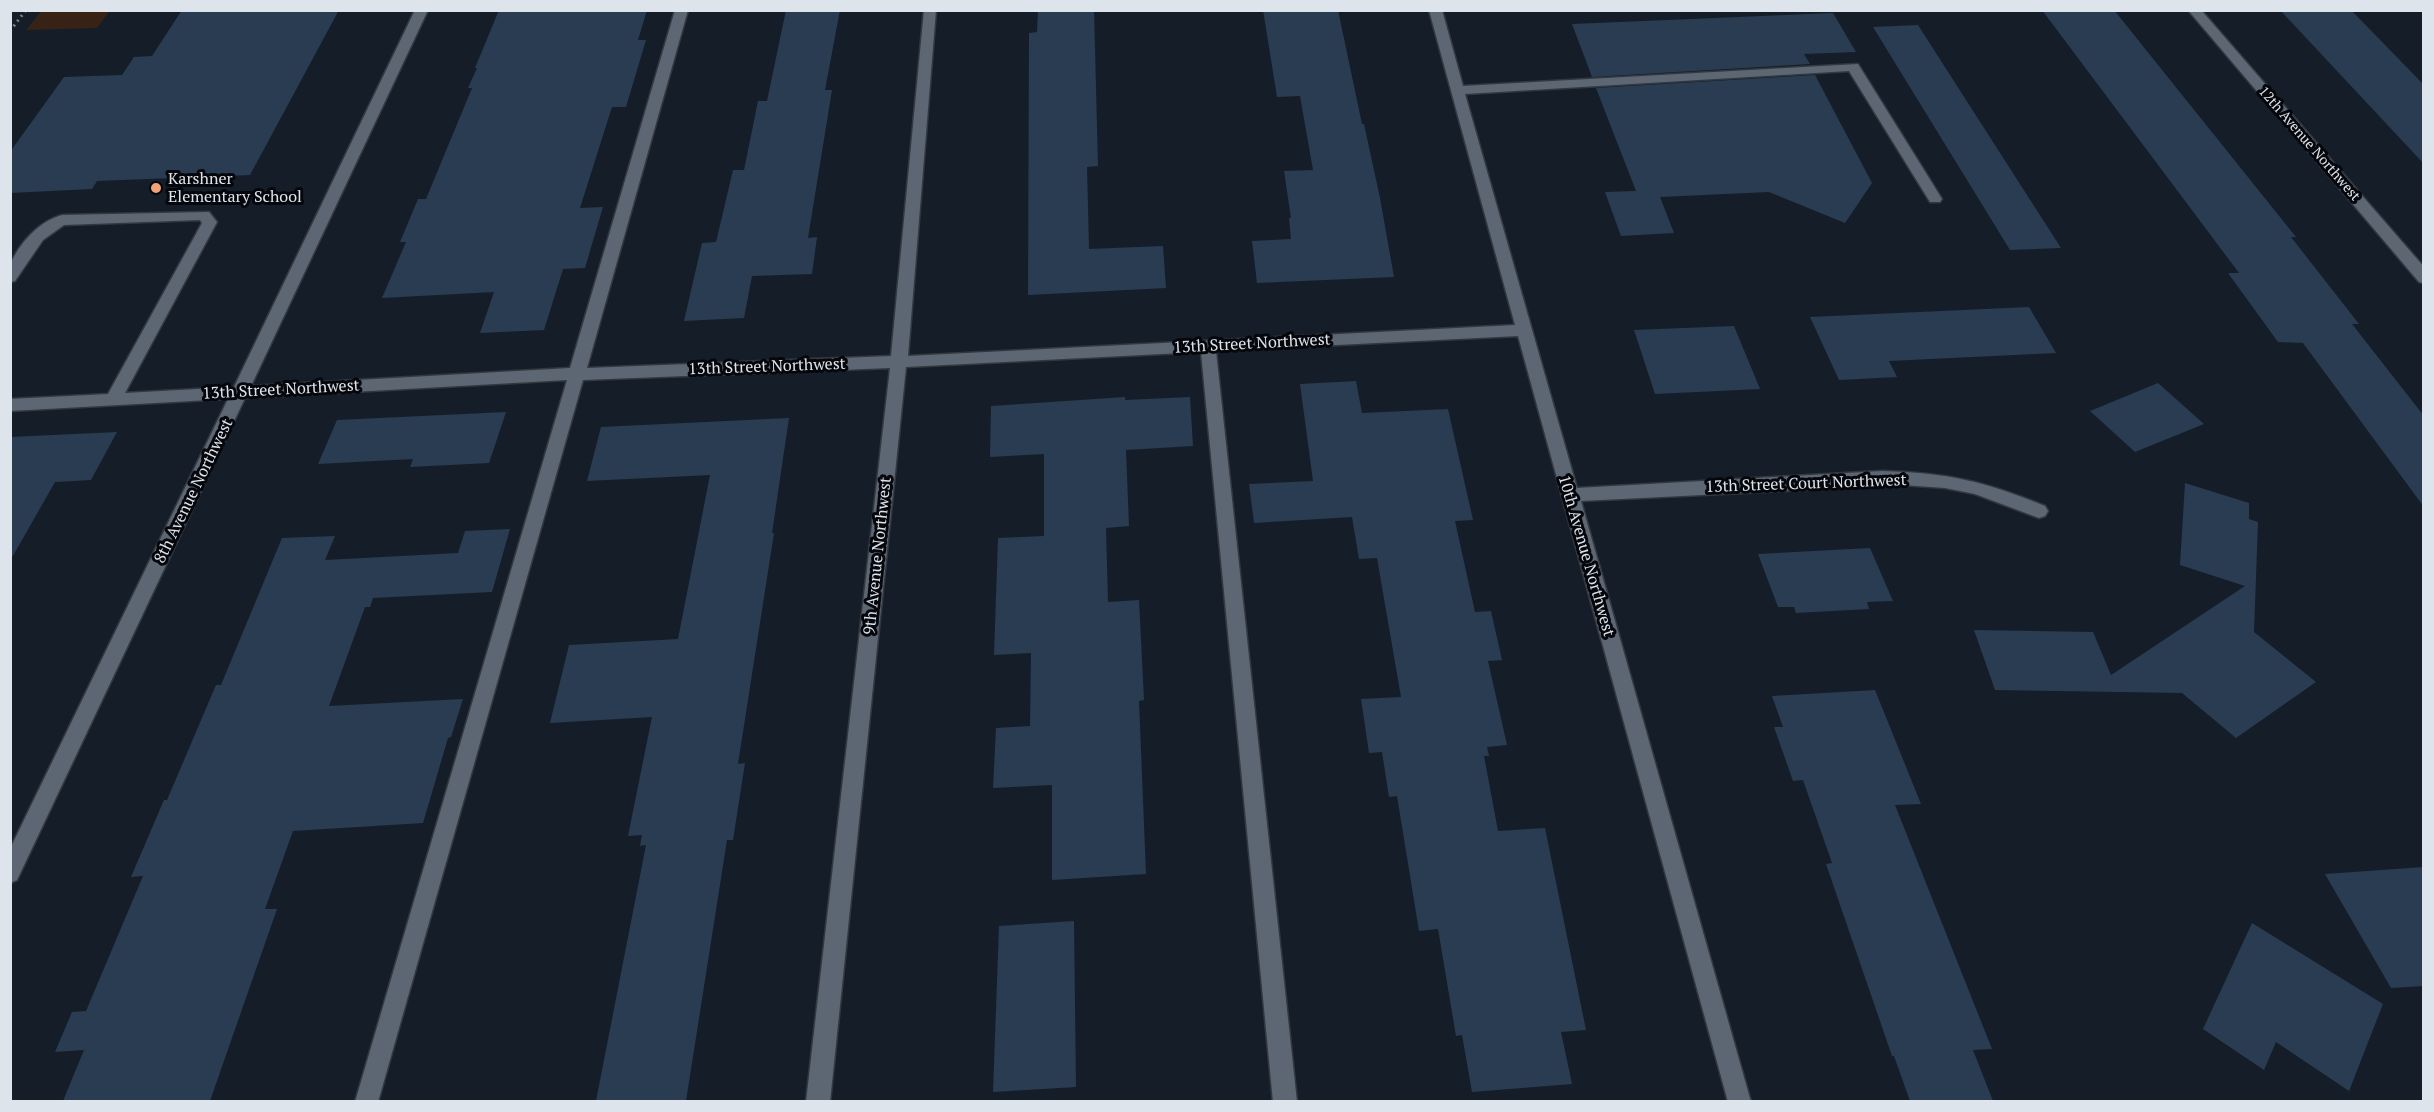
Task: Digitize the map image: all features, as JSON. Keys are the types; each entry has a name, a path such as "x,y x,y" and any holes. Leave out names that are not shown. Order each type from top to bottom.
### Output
{"street":[{"name":"8th Avenue Northwest","path":"10,873 422,10"},
{"path":"366,1101 682,10"},
{"name":"9th Avenue Northwest","path":"818,1101 899,362 930,10"},
{"name":"10th Avenue Northwest","path":"1435,10 1740,1101"},
{"name":"12th Avenue Northwest","path":"2194,10 2424,278"},
{"path":"1457,90 1853,67 1935,199"},
{"path":"10,277 41,231 62,220 204,215 210,222 113,399"},
{"name":"13th Street Northwest","path":"10,405 575,374 899,362 1523,330"},
{"path":"1208,347 1285,1101"},
{"name":"13th Street Court Northwest","path":"1569,495 1882,478 1924,479 1966,485 2006,497 2039,511"}],"path":[{"path":"10,31 26,10"}],"shaded area":[{"path":"42,10 110,11 97,28 26,30"}],"building":[{"path":"182,10 339,10 250,175 97,181 92,189 10,193 10,152 64,77 122,75 134,57 152,56"},
{"path":"499,10 647,10 638,40 646,40 626,107 612,107 580,208 603,207 585,268 563,269 544,330 480,333 494,292 382,298 406,242 400,242 418,199 426,199 472,88 468,88"},
{"path":"786,10 840,10 825,90 832,90 808,238 817,237 812,274 752,276 744,318 684,321 702,243 716,242 733,170 744,170 758,101 767,101"},
{"path":"1038,10 1094,10 1098,166 1087,167 1089,249 1163,246 1166,288 1028,295 1029,33 1037,32"},
{"path":"1263,10 1338,10 1380,198 1394,277 1257,283 1252,241 1291,239 1289,218 1291,218 1284,171 1313,170 1300,96 1277,97"},
{"path":"2042,10 2114,10 2296,237 2291,237 2359,324 2352,324 2424,416 2424,507 2303,343 2278,342 2228,273 2239,273"},
{"path":"2280,10 2351,10 2424,85 2424,164"},
{"path":"1833,13 1856,52 1804,54 1810,64 1592,77 1572,24"},
{"path":"1918,25 2061,248 2010,250 1873,27"},
{"path":"1815,75 1872,183 1845,223 1769,192 1660,197 1674,233 1621,236 1605,192 1636,191 1596,88"},
{"path":"2029,307 2056,353 1889,361 1897,377 1839,380 1810,317"},
{"path":"1734,326 1760,389 1655,394 1634,330"},
{"path":"1356,381 1362,413 1448,409 1473,520 1455,521 1475,612 1491,611 1502,660 1488,661 1507,745 1487,747 1489,756 1484,756 1498,831 1545,828 1586,1030 1561,1032 1572,1084 1472,1092 1462,1035 1456,1036 1438,929 1419,931 1397,796 1389,797 1382,752 1369,753 1361,699 1401,697 1377,558 1359,559 1352,517 1254,523 1249,484 1313,481 1300,384"},
{"path":"2158,383 2204,424 2135,452 2090,411"},
{"path":"1125,397 1125,400 1190,397 1193,446 1126,450 1129,526 1106,528 1108,602 1139,600 1144,700 1139,701 1146,874 1052,880 1052,785 993,788 996,728 1030,726 1031,653 994,655 998,538 1044,536 1044,454 990,457 991,406"},
{"path":"506,412 489,463 410,467 413,459 318,464 337,420"},
{"path":"789,418 772,533 774,533 738,764 745,763 733,840 727,840 686,1101 596,1101 646,845 640,846 642,835 628,836 652,717 550,723 569,645 678,639 710,475 587,481 601,427"},
{"path":"117,432 91,480 55,482 10,561 10,437"},
{"path":"2185,483 2249,503 2249,519 2258,522 2254,632 2316,682 2236,738 2182,693 1995,690 1974,630 2093,632 2111,675 2245,586 2180,565"},
{"path":"510,529 492,592 373,598 370,607 365,607 329,706 463,699 451,737 448,738 423,823 293,831 265,909 277,909 210,1101 63,1101 84,1050 55,1052 72,1012 86,1011 143,876 131,877 216,685 221,685 282,538 335,536 325,560 458,553 465,531"},
{"path":"1870,548 1893,601 1867,602 1869,609 1796,613 1794,607 1778,607 1758,554"},
{"path":"1875,690 1921,804 1895,805 1992,1049 1973,1050 1993,1101 1910,1101 1894,1056 1892,1056 1826,864 1832,863 1803,780 1793,781 1774,727 1783,727 1772,696"},
{"path":"2424,867 2424,986 2391,988 2325,874"},
{"path":"1074,921 1076,1087 993,1092 999,926"},
{"path":"2252,923 2383,1004 2349,1091 2276,1042 2264,1070 2203,1029"}],"place":[{"name":"Karshner Elementary School","path":"156,188"}]}
